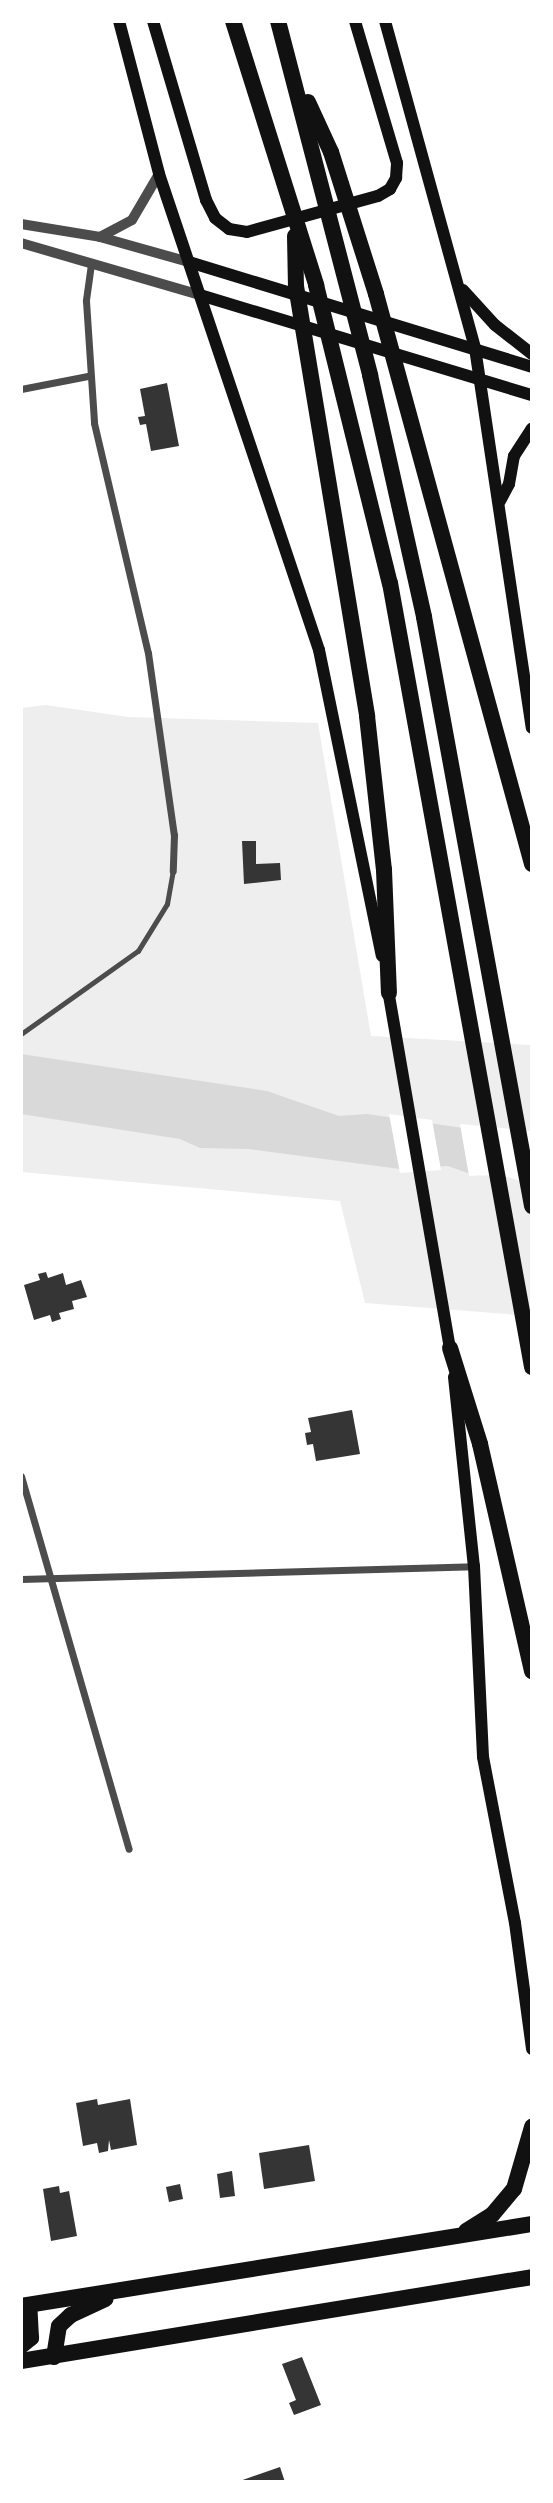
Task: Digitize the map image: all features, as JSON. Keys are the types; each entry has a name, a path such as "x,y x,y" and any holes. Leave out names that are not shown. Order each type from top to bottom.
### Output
{"highway":[{"path":"233,21 296,230 316,285 390,583 470,1007 532,1367"},
{"path":"278,21 370,375 425,617 498,1006 532,1206"},
{"path":"291,65 331,152 376,294 532,864"},
{"path":"296,230 292,260 367,716 384,870 390,999"},
{"path":"450,1348 480,1444 532,1671"},
{"path":"455,2236 505,2204 521,2173 532,2127"},
{"path":"21,2346 32,2338 25,2306 532,2224"},
{"path":"21,2361 532,2277"},
{"path":"54,2357 59,2326 71,2315 124,2291"}],"main road":[{"path":"119,21 159,174 319,650 390,999 450,1348 474,1566 483,1757 515,1923 532,2049"},
{"path":"153,21 206,200 222,223 247,232 378,196 390,189 397,163 355,21"},
{"path":"385,21 475,348 532,728"},
{"path":"189,262 445,338 532,367"},
{"path":"460,286 495,325 532,354"},
{"path":"200,295 532,395"},
{"path":"500,501 509,484 514,456 532,428"}],"street":[{"path":"100,237 132,220 159,174"},
{"path":"21,223 100,237 189,262"},
{"path":"21,243 200,295"},
{"path":"92,264 86,301 88,376 102,469 148,653 174,835 173,872"},
{"path":"21,389 88,376"},
{"path":"21,1476 129,1849"},
{"path":"21,1579 474,1566"}],"lane":[{"path":"21,1034 138,951 167,904 173,872"}],"shaded area":[{"path":"46,705 128,717 318,723 371,1036 532,1045 532,1316 365,1303 340,1201 21,1172 21,708"},
{"path":"21,1054 267,1091 339,1116 367,1114 463,1128 500,1172 476,1176 448,1166 400,1169 249,1149 200,1148 180,1139 21,1114"}],"pier":[{"path":"389,1114 432,1120 441,1170 400,1173"},
{"path":"460,1124 532,1131 532,1184 500,1175 469,1176"}],"building":[{"path":"167,383 179,446 151,451 146,424 140,425 138,417 145,416 140,389"},
{"path":"242,841 256,841 256,864 280,863 281,880 244,884"},
{"path":"46,1272 48,1278 63,1273 66,1285 81,1280 87,1297 72,1301 74,1309 59,1313 61,1319 52,1322 50,1315 34,1320 24,1285 40,1280 38,1274"},
{"path":"352,1410 360,1454 316,1461 313,1444 307,1445 305,1433 311,1432 308,1418"},
{"path":"97,2099 98,2105 130,2099 137,2145 111,2150 109,2140 108,2151 99,2153 97,2143 83,2146 76,2103"},
{"path":"309,2145 315,2181 264,2189 259,2153"},
{"path":"232,2171 235,2196 220,2198 217,2174"},
{"path":"180,2184 183,2199 169,2202 166,2187"},
{"path":"59,2186 60,2193 69,2191 77,2236 51,2241 43,2189"},
{"path":"302,2357 321,2405 294,2415 289,2403 296,2400 282,2364"},
{"path":"280,2467 285,2482 237,2482"}]}
